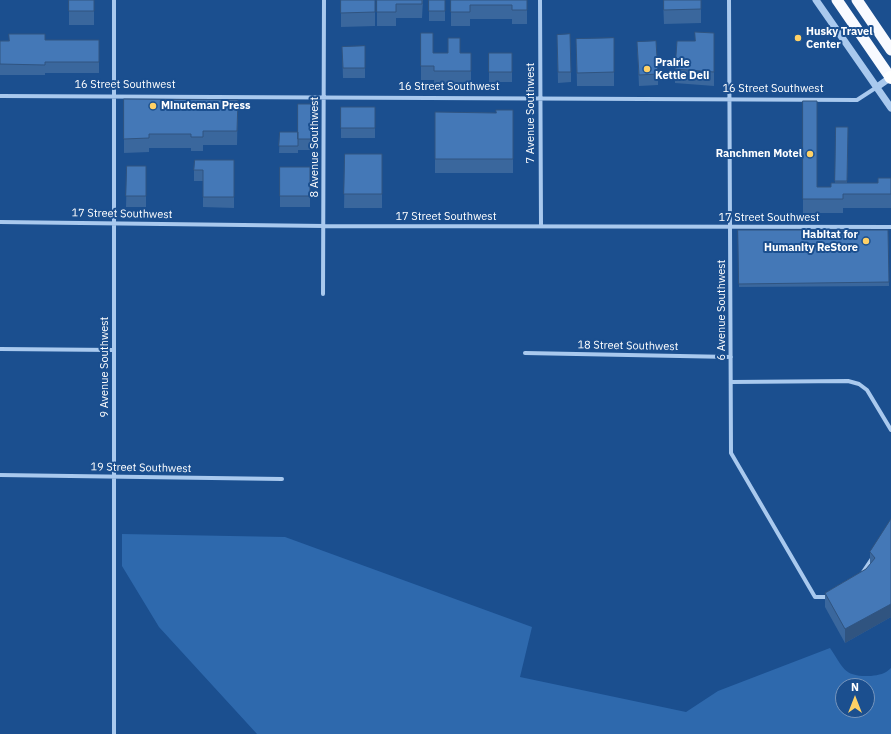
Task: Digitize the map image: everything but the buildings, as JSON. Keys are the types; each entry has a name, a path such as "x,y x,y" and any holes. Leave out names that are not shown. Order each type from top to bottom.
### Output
{"highway":[{"path":"837,0 891,77"},
{"path":"857,0 891,50"}],"street":[{"name":"9 Avenue Southwest","path":"114,0 114,734"},
{"name":"8 Avenue Southwest","path":"323,294 324,0"},
{"name":"7 Avenue Southwest","path":"540,0 541,226"},
{"name":"6 Avenue Southwest","path":"729,0 731,453 815,597 834,596"},
{"path":"816,0 891,108"},
{"name":"16 Street Southwest","path":"0,96 857,100 891,77"},
{"name":"17 Street Southwest","path":"0,222 114,222 324,226 891,227"},
{"path":"0,349 114,350"},
{"name":"18 Street Southwest","path":"525,353 731,357"},
{"path":"731,382 848,381 859,384 867,390 891,430"},
{"name":"19 Street Southwest","path":"0,476 114,476 282,479"},
{"path":"857,582 875,554"}],"shaded area":[{"path":"122,534 285,537 532,627 520,677 686,712 718,691 830,648 845,670 855,675 877,675 884,673 891,668 891,734 257,734 159,627 122,566"}],"place":[{"name":"Husky Travel Center","path":"798,38"},
{"name":"Prairie Kettle Deli","path":"647,69"},
{"name":"Minuteman Press","path":"153,106"},
{"name":"Ranchmen Motel","path":"810,154"},
{"name":"Habitat for Humanity ReStore","path":"866,241"}]}
